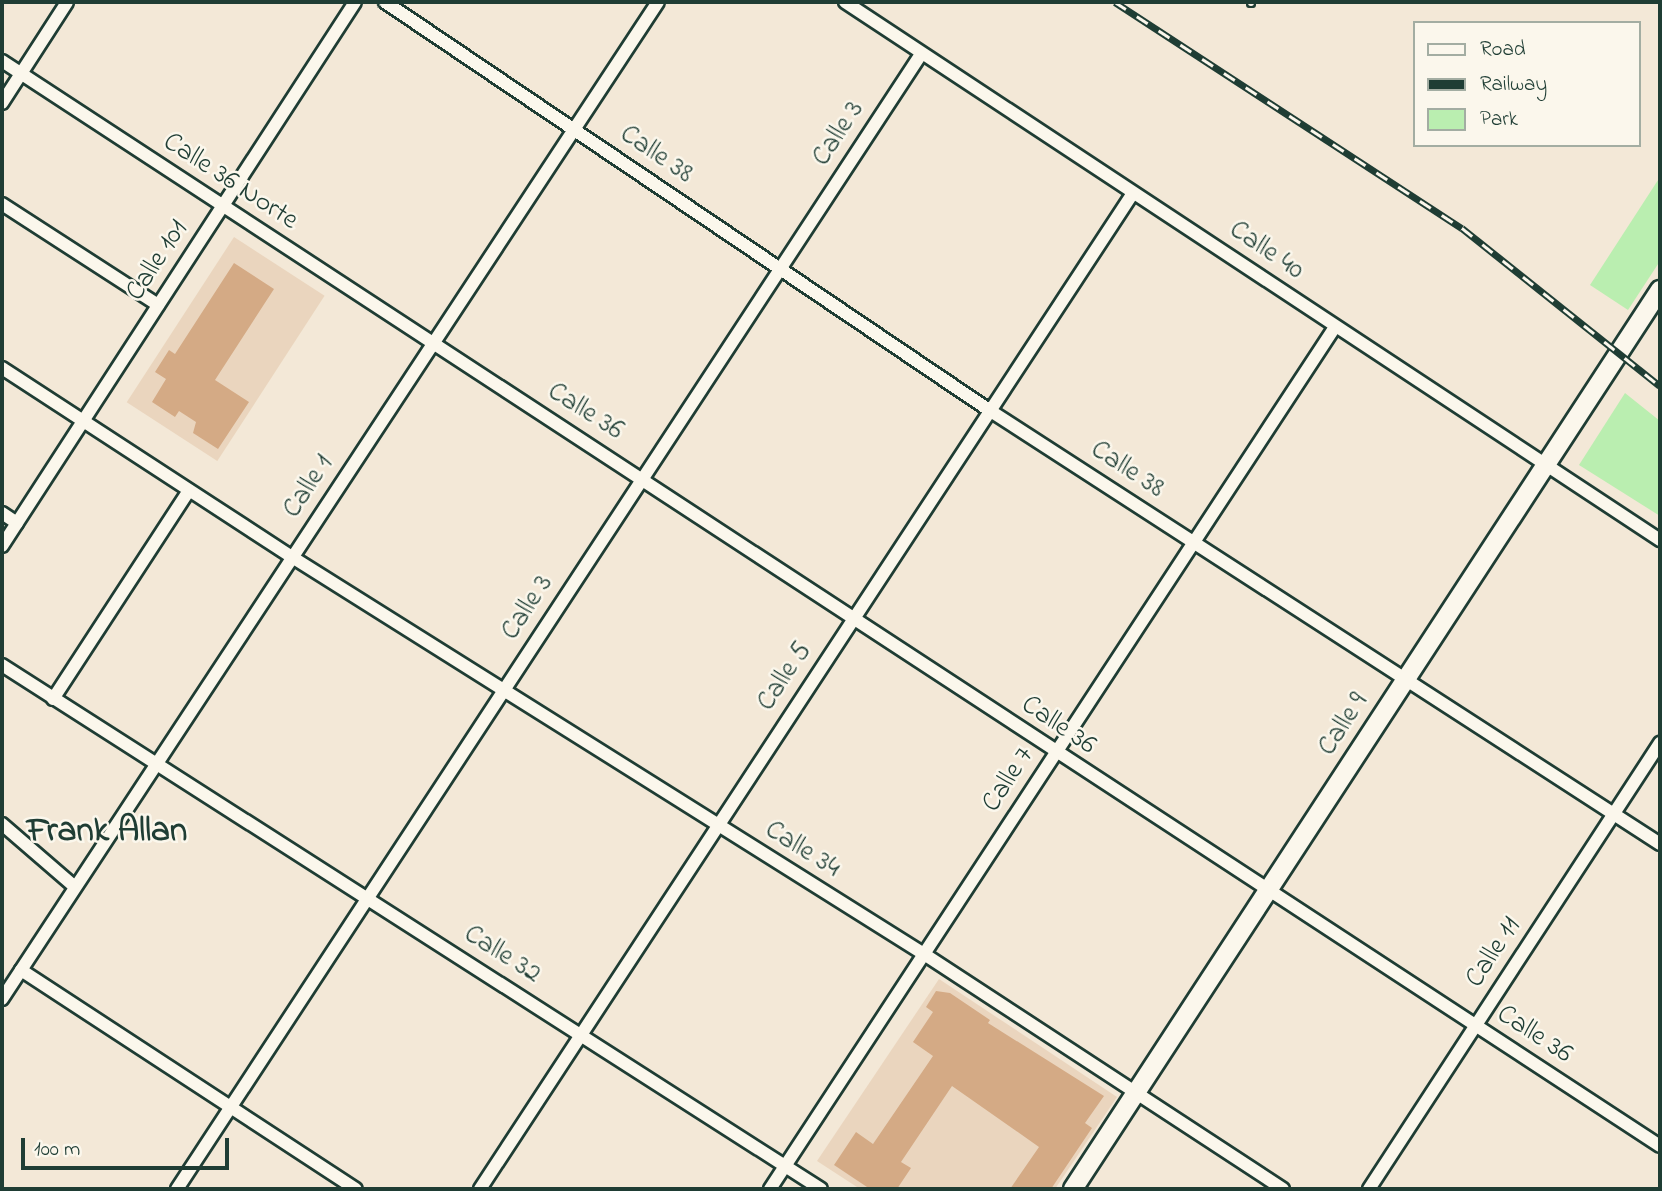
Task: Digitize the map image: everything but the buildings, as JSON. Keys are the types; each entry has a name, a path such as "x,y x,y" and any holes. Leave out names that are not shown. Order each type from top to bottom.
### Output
{"main road":[{"name":"Calle 9","path":"1073,1189 1139,1093 1660,290"}],"street":[{"path":"2,103 67,2"},
{"name":"Calle 101","path":"2,546 355,2"},
{"name":"Calle 38","path":"385,2 989,410 1660,844"},
{"name":"Calle 1","path":"2,999 658,2"},
{"name":"Calle 40","path":"845,2 1660,540"},
{"name":"Calle 3","path":"177,1189 369,900 505,687 921,54"},
{"name":"Calle 36 Norte","path":"2,61 431,344"},
{"name":"Calle 5","path":"480,1189 1133,193"},
{"path":"2,204 158,305"},
{"name":"Calle 7","path":"770,1189 1335,327"},
{"name":"Calle 36","path":"431,344 643,478 1267,892 1660,1146"},
{"name":"Calle 34","path":"2,368 292,557 505,687 717,827 924,954 1283,1189"},
{"path":"53,699 189,490"},
{"path":"2,513 17,523"},
{"name":"Calle 32","path":"2,666 821,1189"},
{"name":"Calle 11","path":"1369,1189 1660,743"},
{"path":"2,824 75,887"},
{"path":"21,970 356,1189"}],"shaded area":[{"path":"234,237 325,296 217,461 127,402"},
{"path":"939,979 1117,1097 1055,1189 860,1189 817,1161"}],"green space":[{"path":"1660,177 1660,261 1628,310 1590,285"},
{"path":"1625,393 1660,421 1660,516 1579,465"}],"railway":[{"path":"1115,2 1462,228 1660,386"}],"district":[{"name":"Frank Allan","path":"107,832"}]}
